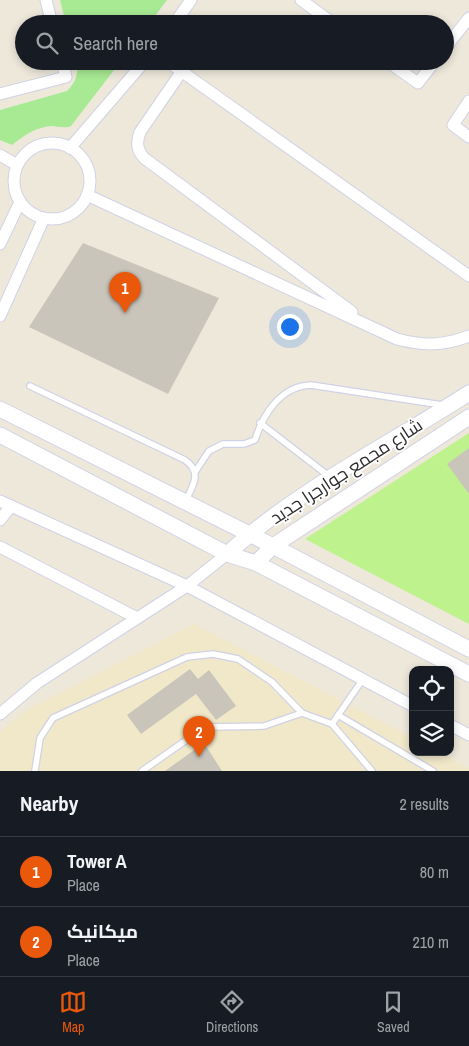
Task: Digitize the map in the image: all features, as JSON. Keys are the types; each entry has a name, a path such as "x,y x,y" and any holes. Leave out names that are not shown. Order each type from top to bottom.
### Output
{"street":[{"path":"46,0 50,15"},
{"path":"180,15 191,0"},
{"path":"301,0 322,15"},
{"path":"454,37 469,18"},
{"path":"0,94 66,76 64,70"},
{"path":"70,148 137,70"},
{"path":"399,70 418,84 428,70"},
{"path":"372,326 144,158 140,153 137,146 140,132 182,71 469,276"},
{"path":"469,102 454,125 469,138"},
{"path":"46,144 58,144 70,148 79,154 85,163 89,179 87,195 82,204 70,214 54,219 34,215 20,202 14,184 14,174 17,165 24,155 34,148 46,144"},
{"path":"0,155 17,165"},
{"path":"87,195 397,339 425,345 446,343 469,336"},
{"path":"0,244 20,202"},
{"path":"0,316 44,218"},
{"name":"شارع مجمع جوارجرا جديد","path":"227,554 249,534 332,478 469,393"},
{"path":"0,409 273,546 469,649"},
{"name":"شارع مجمع جوارجرا جديد","path":"256,563 273,546 469,417"},
{"path":"0,435 227,554 256,563 469,674"},
{"path":"0,520 5,503 187,586 409,704"},
{"path":"0,547 137,618"},
{"path":"0,714 37,683 187,586 227,554"},
{"path":"454,727 469,735"}],"lane":[{"path":"185,502 194,485 196,472 209,451 222,444 244,444 255,440 260,423 283,394 301,386 311,385 448,406"},
{"path":"30,386 185,460 196,472"},
{"path":"260,423 332,478"},
{"path":"35,771 40,738 53,718 187,657 213,654 238,658 272,682 302,713 332,724 372,771"},
{"path":"332,724 363,679"},
{"path":"142,771 205,727 264,726 302,713"},
{"path":"338,715 433,771"}],"shaded area":[{"path":"194,624 409,736 409,756 446,756 469,768 469,771 0,771 0,732 23,712"}],"green space":[{"path":"60,0 167,0 156,15 64,15"},
{"path":"77,70 114,70 71,126 40,128 25,135 12,145 0,140 0,110 67,91 76,78"},
{"path":"469,433 469,624 305,539"}],"building":[{"path":"83,243 219,298 168,394 29,327"},
{"path":"469,448 469,494 447,464"},
{"path":"190,669 198,679 209,670 236,706 216,720 196,694 141,734 127,715"},
{"path":"204,743 222,771 165,771"}],"place":[{"name":"Tower A","path":"125,313"},
{"name":"میکانیک","path":"199,757"}]}
